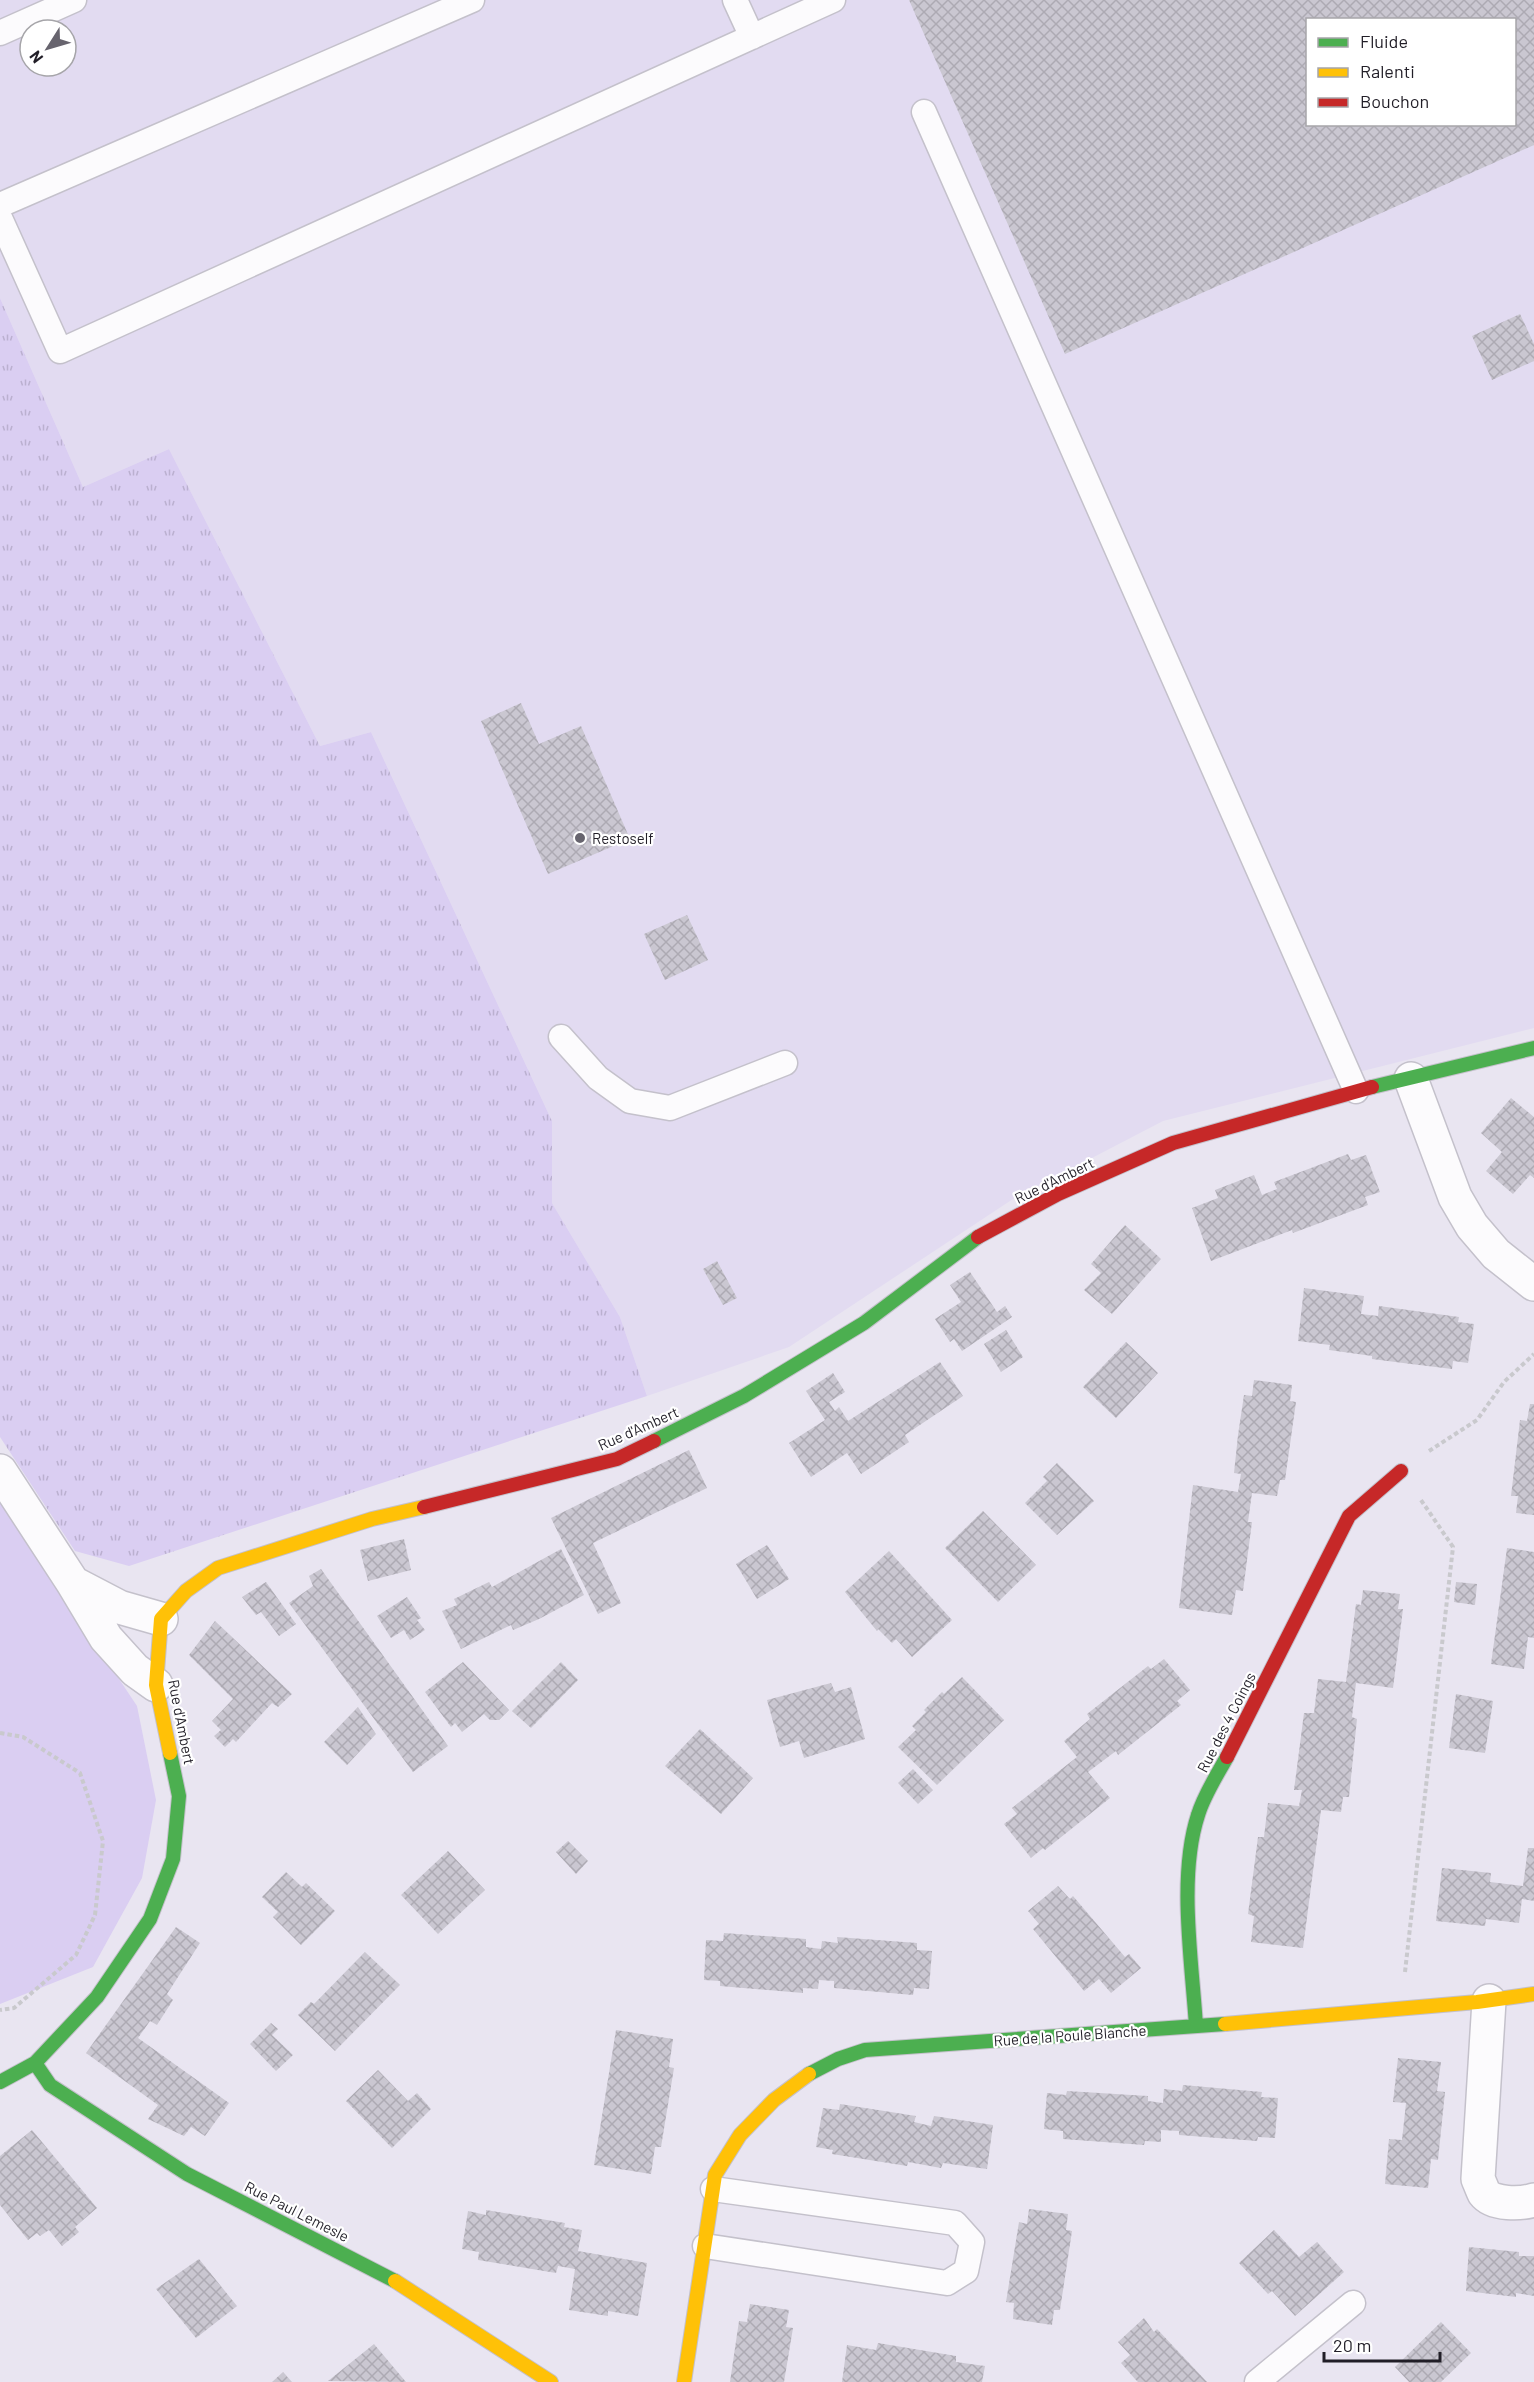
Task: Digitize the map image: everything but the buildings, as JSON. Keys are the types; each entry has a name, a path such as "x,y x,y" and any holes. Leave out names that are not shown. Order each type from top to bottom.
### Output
{"street":[{"name":"Rue d'Ambert","path":"0,2082 35,2063 97,1997 150,1919 173,1859 179,1797 156,1685 161,1619 186,1591 218,1568 372,1519 539,1480 617,1459 754,1390 864,1323 983,1233 1058,1194 1173,1143 1356,1091 1534,1048"},
{"path":"1411,1079 1455,1197 1472,1226 1496,1254 1534,1284"},
{"path":"0,1471 106,1638 135,1670 156,1685"},
{"name":"Rue des 4 Coings","path":"1196,2026 1189,1918 1189,1851 1198,1813 1349,1516 1401,1471"},
{"path":"73,1583 119,1607 161,1619"},
{"name":"Rue de la Poule Blanche","path":"684,2382 716,2175 747,2128 774,2100 804,2077 837,2059 865,2050 1401,2009 1490,2001 1534,1994"},
{"path":"1490,2001 1478,2179 1484,2193 1492,2199 1525,2203 1534,2200"},
{"name":"Rue Paul Lemesle","path":"35,2063 50,2085 187,2174 384,2274 551,2382"}],"lane":[{"path":"0,33 74,0"},
{"path":"0,205 472,0"},
{"path":"735,0 752,37"},
{"path":"0,218 60,351 833,0"},
{"path":"924,112 1356,1091"},
{"path":"561,1037 598,1078 630,1101 670,1108 785,1063"},
{"path":"705,2246 947,2283 966,2271 972,2242 955,2223 713,2189"},
{"path":"1257,2382 1353,2302"}],"path":[{"path":"1401,2009 1453,1547 1401,1471 1477,1420 1504,1382 1534,1354"},
{"path":"0,1733 23,1737 80,1773 103,1841 95,1915 76,1955 14,2008 0,2010"}],"shaded area":[{"path":"0,0 1534,0 1534,1028 1163,1121 1013,1199 789,1347 647,1396 620,1317 552,1203 552,1121 371,732 320,746 169,449 83,487 0,298"}],"green space":[{"path":"0,298 83,487 169,449 320,746 371,732 552,1121 552,1203 620,1317 647,1396 129,1566 75,1551 0,1437"},
{"path":"0,1500 137,1706 156,1800 142,1878 93,1967 0,2004"}],"traffic: fast":[{"path":"1372,1087 1534,1048"},
{"path":"654,1441 744,1396 864,1323 978,1237"},
{"path":"0,2082 35,2063 97,1997 150,1919 173,1859 179,1796 170,1753"},
{"path":"1196,2026 1188,1919 1189,1865 1198,1815 1227,1757"},
{"path":"809,2074 838,2059 865,2050 1225,2024"},
{"path":"35,2063 50,2085 187,2174 395,2281"}],"traffic: slow":[{"path":"170,1753 156,1685 161,1619 186,1591 218,1568 372,1519 424,1507"},
{"path":"1225,2024 1477,2002 1534,1994"},
{"path":"684,2382 715,2175 740,2135 774,2100 809,2074"},
{"path":"395,2281 551,2382"}],"traffic: jam":[{"path":"978,1237 1058,1194 1173,1143 1372,1087"},
{"path":"424,1507 617,1459 654,1441"},
{"path":"1227,1757 1349,1516 1401,1471"}],"place":[{"name":"Restoself","path":"580,838"}]}
